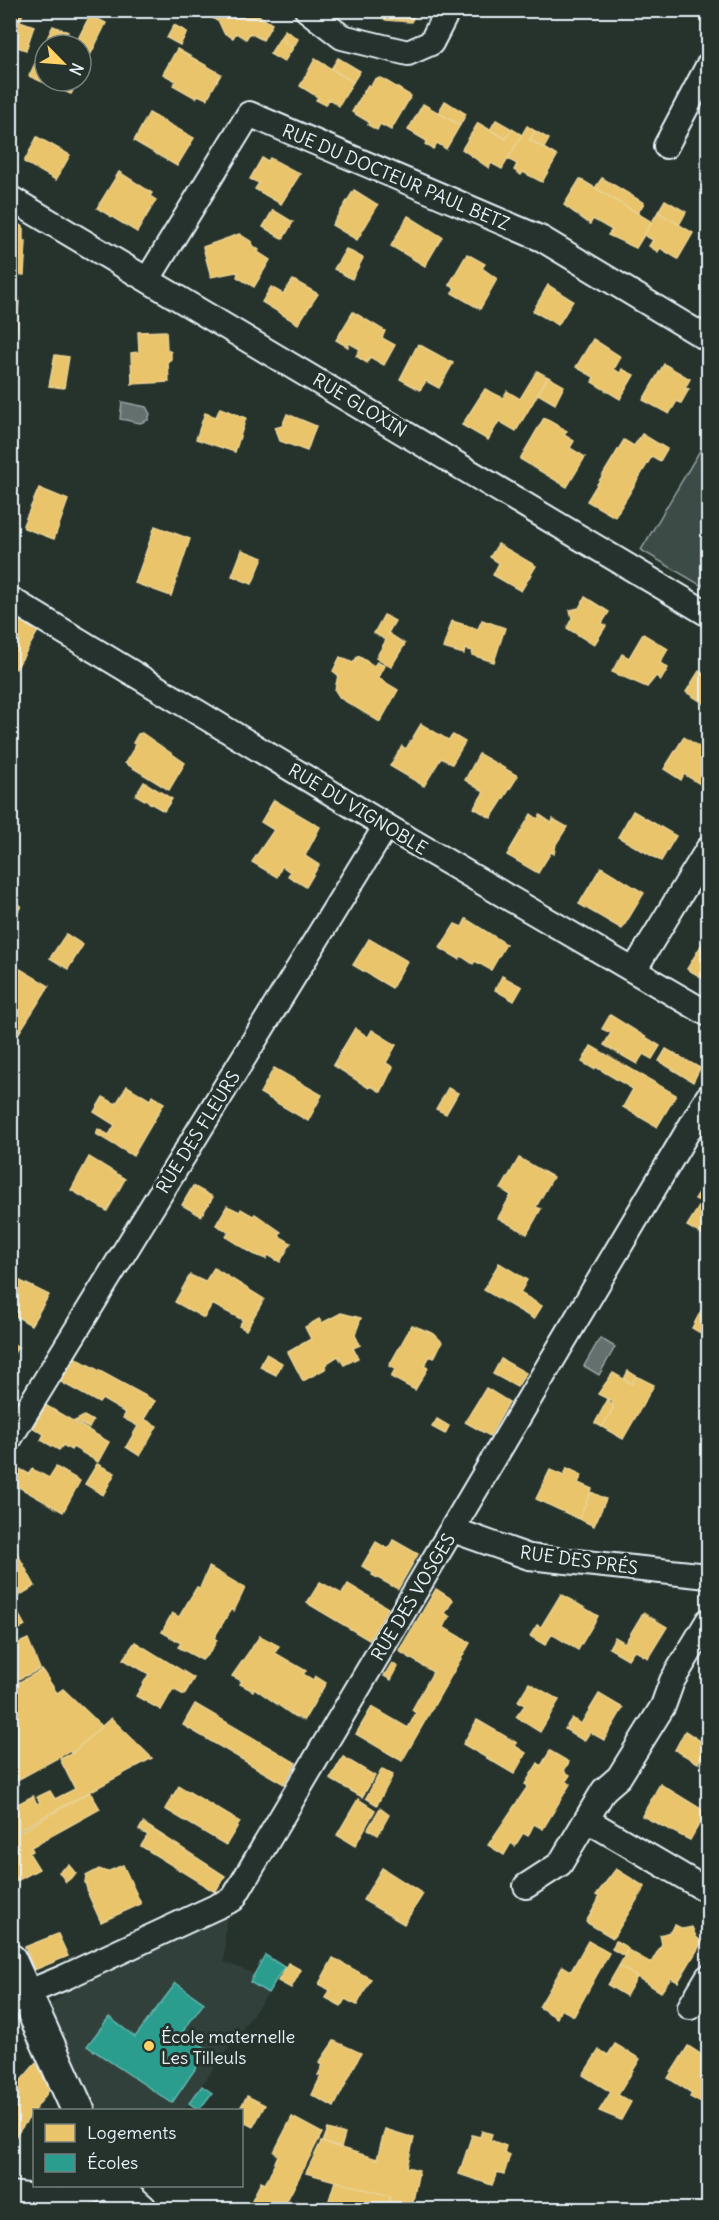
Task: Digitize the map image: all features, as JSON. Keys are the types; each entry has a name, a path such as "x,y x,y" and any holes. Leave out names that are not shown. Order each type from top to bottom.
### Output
{"street":[{"path":"307,10 342,38 408,53 431,42 448,10"},
{"path":"666,146 708,66"},
{"name":"RUE DU DOCTEUR PAUL BETZ","path":"147,279 249,114 542,239 708,339"},
{"name":"RUE GLOXIN","path":"10,198 708,614"},
{"name":"RUE DU VIGNOBLE","path":"10,599 386,826 708,1014"},
{"name":"RUE DES FLEURS","path":"10,1438 386,826"},
{"path":"634,970 708,849"},
{"name":"RUE DES VOSGES","path":"24,1994 233,1899 708,1097"},
{"name":"RUE DES PRÉS","path":"453,1530 529,1557 708,1576"},
{"path":"526,1886 560,1864 604,1790 619,1777 656,1716 672,1681 708,1620"},
{"path":"587,1820 708,1891"},
{"path":"10,1960 78,2109"},
{"path":"690,2007 708,1977"},
{"path":"10,2194 62,2200 108,2187"},
{"path":"97,2210 110,2187"},
{"path":"112,2187 141,2210"}],"shaded area":[{"path":"122,402 146,407 150,414 148,420 140,423 120,419"},
{"path":"708,437 708,575 702,586 641,550"},
{"path":"600,1338 615,1347 599,1375 584,1366"},
{"name":"École maternelle Les Tilleuls","path":"226,1917 224,1962 276,1982 185,2109 98,2109 48,2006 69,1990"}],"building: Logements":[{"path":"10,10 24,10 20,21 34,26 26,50 12,45 10,49"},
{"path":"208,10 261,10 259,16 272,24 263,40 250,33 246,39 236,33 233,38 224,33 219,22 206,14"},
{"path":"378,10 417,10 411,22 386,20 376,14"},
{"path":"90,15 106,23 93,50 93,33 81,33"},
{"path":"174,25 187,32 180,45 167,38"},
{"path":"53,26 68,32 67,33 50,33"},
{"path":"285,30 298,39 293,48 280,38"},
{"path":"280,38 293,48 284,62 270,54"},
{"path":"177,49 221,74 207,99 198,95 196,98 173,85 176,81 163,74"},
{"path":"338,58 360,71 353,82 331,69"},
{"path":"315,59 353,82 339,106 329,99 326,105 316,100 318,97 300,86"},
{"path":"381,78 411,96 391,130 380,124 377,130 368,125 369,122 352,112 368,85 371,86 375,79"},
{"path":"445,101 466,114 460,125 438,113"},
{"path":"423,104 460,125 446,149 437,143 433,149 425,144 427,141 408,130"},
{"path":"149,113 194,138 177,166 134,141"},
{"path":"496,120 512,129 506,139 490,130"},
{"path":"478,123 506,139 512,129 522,135 502,169 491,163 489,168 462,149"},
{"path":"527,126 535,131 530,140 557,156 542,182 523,172 521,175 514,170 517,164 508,159"},
{"path":"535,131 549,139 544,148 530,140"},
{"path":"37,137 70,155 56,180 24,162"},
{"path":"262,158 268,161 270,158 300,174 281,204 255,189 259,183 250,179"},
{"path":"119,172 152,193 150,196 156,200 137,232 97,208"},
{"path":"602,178 644,203 637,214 595,188"},
{"path":"580,179 652,222 636,248 608,235 612,230 593,219 590,224 564,205"},
{"path":"354,190 378,205 357,240 332,225"},
{"path":"665,200 686,212 679,225 658,212"},
{"path":"273,210 293,222 283,239 263,227"},
{"path":"658,212 693,233 678,259 660,248 658,252 649,246 653,240 644,235"},
{"path":"408,216 442,237 425,266 391,246"},
{"path":"10,220 23,227 23,241 26,241 24,275 10,274"},
{"path":"239,234 252,242 251,244 259,250 258,252 270,260 254,287 237,277 236,272 211,277 203,247"},
{"path":"346,249 363,258 352,279 334,269"},
{"path":"467,254 485,264 482,268 497,279 480,309 452,293 455,288 449,285"},
{"path":"293,280 318,294 298,324 262,302 271,287 283,294"},
{"path":"548,285 573,301 558,325 533,311"},
{"path":"10,298 19,298 14,370 10,370"},
{"path":"353,312 385,331 382,338 395,345 384,365 370,357 367,363 356,356 360,349 349,343 348,347 336,340"},
{"path":"166,331 167,350 171,352 171,359 168,362 169,382 132,384 131,353 139,352 138,332"},
{"path":"593,339 621,357 614,369 620,373 622,369 634,375 620,399 592,382 594,377 576,367"},
{"path":"418,344 453,363 439,388 426,381 420,390 400,379"},
{"path":"55,355 69,357 64,388 49,386"},
{"path":"664,364 690,379 685,388 689,389 681,403 677,401 669,414 643,400"},
{"path":"537,371 548,377 516,431 499,421 488,440 462,425 485,389 503,398 507,391 520,399"},
{"path":"548,377 564,386 555,404 538,394"},
{"path":"220,408 246,418 235,452 196,439 205,413 216,417"},
{"path":"287,414 316,426 307,451 280,441 275,428 282,426"},
{"path":"544,418 567,431 564,435 574,441 570,448 585,457 567,487 520,459"},
{"path":"642,434 667,449 660,461 652,456 615,517 587,501 624,440 634,446"},
{"path":"39,488 68,500 54,539 24,528 23,525"},
{"path":"155,526 190,539 171,596 135,583"},
{"path":"498,544 536,566 521,591 493,575 499,563 490,557"},
{"path":"242,550 263,558 252,584 232,576"},
{"path":"585,597 609,612 602,623 606,626 594,645 567,628 572,618 570,610 579,608"},
{"path":"384,615 395,621 388,633 405,644 391,667 376,658 386,640 374,633"},
{"path":"19,620 38,631 16,669 10,666 10,633"},
{"path":"482,620 505,628 494,662 472,655 473,651 465,649 464,654 443,648 452,621 478,629"},
{"path":"643,634 668,649 660,663 668,668 661,680 656,676 647,687 612,672 622,654 629,658"},
{"path":"358,656 374,666 377,662 385,666 378,678 398,690 380,722 340,698 335,690 338,675 333,671 340,657 353,663"},
{"path":"699,671 708,677 708,706 686,692"},
{"path":"421,724 448,740 453,735 465,742 452,764 441,758 424,786 390,766 402,746 406,749"},
{"path":"142,733 185,763 169,790 125,763 136,745 133,743 138,734"},
{"path":"684,737 708,753 708,789 684,774 681,780 664,769"},
{"path":"479,754 518,776 491,818 474,808 484,792 465,780"},
{"path":"144,782 172,799 164,811 136,795"},
{"path":"274,800 320,827 305,856 319,865 306,887 288,876 290,872 282,866 277,877 252,862 274,830 261,822"},
{"path":"633,811 676,836 661,861 618,837"},
{"path":"531,814 538,819 540,815 552,823 553,819 567,827 556,844 554,854 551,852 538,873 507,855"},
{"path":"601,867 644,893 622,929 579,904"},
{"path":"10,900 21,906 10,925"},
{"path":"466,919 506,944 491,970 475,961 473,964 461,956 459,959 440,948 455,924 462,927"},
{"path":"66,934 83,945 68,969 50,958"},
{"path":"708,934 708,981 687,969"},
{"path":"369,939 407,961 392,988 353,965"},
{"path":"20,969 49,986 15,1039 10,1036 10,984"},
{"path":"502,976 522,987 514,1001 495,990"},
{"path":"610,1015 660,1046 652,1059 643,1054 637,1064 604,1045 611,1033 602,1029"},
{"path":"355,1028 368,1037 372,1030 396,1045 386,1063 393,1067 381,1092 371,1086 369,1088 333,1065"},
{"path":"591,1046 676,1095 657,1127 623,1107 633,1089 596,1067 594,1069 582,1062"},
{"path":"666,1049 700,1068 693,1082 659,1061"},
{"path":"274,1068 322,1095 308,1121 260,1093"},
{"path":"127,1086 150,1100 152,1096 164,1103 133,1156 96,1134 98,1129 109,1135 115,1125 94,1112 103,1097 116,1104"},
{"path":"448,1088 458,1093 446,1114 436,1109"},
{"path":"89,1157 125,1179 107,1211 71,1190"},
{"path":"519,1158 553,1177 536,1207 541,1209 527,1234 498,1218 511,1195 501,1189"},
{"path":"707,1180 708,1238 687,1226 702,1202 695,1199"},
{"path":"193,1186 213,1197 201,1216 182,1205"},
{"path":"227,1206 240,1212 241,1209 253,1216 255,1214 281,1232 279,1236 291,1243 280,1262 268,1255 266,1259 253,1254 226,1237 229,1232 216,1225"},
{"path":"499,1263 527,1280 520,1293 542,1306 534,1319 484,1290"},
{"path":"214,1268 264,1299 246,1330 239,1326 243,1320 212,1304 204,1318 175,1302 190,1275 205,1282"},
{"path":"10,1276 49,1295 31,1325 11,1313"},
{"path":"708,1305 708,1333 704,1335 692,1328 703,1307 706,1309"},
{"path":"341,1313 361,1318 355,1335 360,1345 353,1348 358,1358 344,1365 338,1356 327,1363 325,1369 303,1381 288,1352 311,1339 305,1327 319,1319 322,1323"},
{"path":"412,1325 434,1334 442,1342 434,1358 430,1356 424,1366 428,1368 415,1390 391,1377 395,1369 389,1366"},
{"path":"10,1343 18,1347 10,1359"},
{"path":"266,1354 282,1363 276,1375 260,1367"},
{"path":"72,1356 155,1401 144,1419 157,1426 140,1456 126,1447 138,1426 123,1418 126,1413 102,1399 99,1403 59,1381"},
{"path":"501,1359 526,1373 517,1387 493,1374"},
{"path":"628,1371 636,1376 632,1384 624,1379"},
{"path":"613,1373 632,1384 636,1376 654,1385 623,1439 602,1427 613,1408 612,1401 598,1394"},
{"path":"486,1388 509,1402 490,1436 465,1422"},
{"path":"608,1399 613,1408 602,1427 595,1423"},
{"path":"45,1405 109,1442 98,1462 73,1447 71,1450 63,1445 59,1450 41,1440 44,1434 32,1427"},
{"path":"84,1416 93,1421 89,1428 75,1421"},
{"path":"437,1419 449,1426 445,1434 432,1427"},
{"path":"10,1464 29,1474 32,1469 49,1478 56,1467 80,1481 63,1512 10,1482"},
{"path":"97,1464 115,1473 103,1495 85,1484"},
{"path":"567,1468 582,1475 578,1483 592,1489 579,1519 536,1499 550,1470 564,1476"},
{"path":"591,1492 606,1499 594,1526 579,1519"},
{"path":"10,1540 35,1586 17,1597 10,1583"},
{"path":"393,1540 418,1554 398,1589 372,1575 373,1573 362,1566 376,1542 388,1549"},
{"path":"209,1567 245,1588 234,1611 231,1609 214,1638 217,1640 210,1652 202,1660 178,1647 181,1643 162,1632 172,1613 179,1617 197,1587 200,1588"},
{"path":"320,1582 342,1594 348,1584 388,1608 369,1640 307,1603"},
{"path":"10,1585 16,1597 11,1600 25,1626 10,1634"},
{"path":"436,1589 453,1600 445,1613 450,1617 443,1627 470,1643 402,1761 356,1734 372,1707 408,1728 416,1713 412,1710 433,1672 399,1651"},
{"path":"561,1594 598,1616 578,1650 552,1634 545,1645 530,1636 537,1625 541,1627"},
{"path":"643,1613 667,1627 648,1658 634,1650 628,1659 609,1648 615,1637 625,1643"},
{"path":"260,1636 279,1646 275,1653 306,1671 303,1674 313,1680 315,1676 326,1683 304,1720 294,1716 254,1688 253,1691 240,1684 242,1681 232,1676"},
{"path":"28,1639 40,1669 10,1683 13,1663 10,1647"},
{"path":"135,1642 194,1678 184,1695 173,1689 161,1710 136,1696 149,1674 123,1659"},
{"path":"392,1663 398,1667 391,1680 384,1676"},
{"path":"42,1670 57,1693 63,1689 102,1726 71,1754 70,1751 10,1784 10,1752 15,1750 10,1743 10,1687"},
{"path":"529,1683 559,1700 540,1732 516,1717 525,1705 518,1701"},
{"path":"599,1694 623,1708 604,1740 590,1732 584,1741 565,1729 572,1718 581,1724"},
{"path":"195,1704 296,1763 284,1784 183,1725"},
{"path":"111,1718 152,1758 10,1835 10,1808 33,1796 37,1804 40,1802 37,1797 50,1791 55,1799 75,1789 60,1759 71,1754"},
{"path":"477,1720 517,1743 515,1746 526,1753 514,1774 463,1744"},
{"path":"685,1731 708,1746 698,1763 675,1750"},
{"path":"550,1751 569,1762 564,1771 570,1775 566,1781 570,1784 543,1829 534,1824 528,1836 523,1833 515,1846 511,1843 504,1855 488,1845 528,1786 525,1784 538,1763 541,1766"},
{"path":"343,1757 375,1776 362,1797 330,1779"},
{"path":"382,1769 393,1775 377,1805 366,1798"},
{"path":"660,1784 706,1812 690,1840 642,1816"},
{"path":"179,1786 240,1822 226,1845 165,1809"},
{"path":"90,1792 100,1809 31,1847 33,1851 29,1853 39,1869 13,1883 10,1837"},
{"path":"358,1799 375,1810 355,1846 337,1835"},
{"path":"380,1808 389,1815 378,1835 368,1829"},
{"path":"143,1823 225,1876 215,1892 141,1846 148,1835 139,1830"},
{"path":"708,1838 708,1855 701,1850"},
{"path":"69,1865 76,1874 66,1882 59,1872"},
{"path":"123,1865 141,1904 101,1922 89,1896 85,1882 86,1876 99,1869 107,1872"},
{"path":"382,1868 423,1894 404,1924 363,1900"},
{"path":"616,1869 645,1887 613,1938 586,1922 597,1903 599,1897 596,1895"},
{"path":"675,1925 683,1929 692,1927 696,1937 702,1942 678,1982 671,1978 661,1992 619,1966 628,1950 651,1963 662,1944 660,1935 670,1932"},
{"path":"58,1934 68,1956 34,1970 25,1947"},
{"path":"588,1941 609,1953 574,2016 561,2009 557,2018 539,2007 563,1966 571,1971"},
{"path":"616,1941 628,1948 624,1956 612,1949"},
{"path":"333,1958 371,1979 357,2005 345,1999 341,2006 326,1998 330,1990 319,1984"},
{"path":"288,1963 301,1970 291,1988 278,1981"},
{"path":"619,1966 637,1977 626,1996 608,1985"},
{"path":"334,2041 361,2053 334,2107 312,2095 321,2076 318,2075 323,2065 319,2063"},
{"path":"615,2044 640,2059 618,2095 631,2102 621,2120 599,2111 611,2092 583,2075 599,2050 608,2055"},
{"path":"688,2046 708,2059 708,2095 703,2104 690,2097 692,2093 668,2078"},
{"path":"36,2063 50,2089 35,2109 33,2109 15,2137 10,2134 10,2093"},
{"path":"247,2096 265,2105 253,2127 243,2122 243,2109 240,2109"},
{"path":"292,2117 322,2133 282,2210 247,2210 261,2182 265,2184 269,2177 278,2155 274,2152"},
{"path":"328,2129 345,2134 341,2148 323,2142"},
{"path":"385,2129 414,2138 407,2167 419,2170 413,2201 415,2210 387,2210 390,2196 306,2173 321,2142 377,2159"},
{"path":"482,2131 492,2134 490,2140 506,2146 504,2153 510,2155 504,2174 497,2172 492,2185 459,2174 472,2135 480,2137"},
{"path":"335,2181 390,2196 387,2210 326,2210"},
{"path":"296,2201 313,2210 291,2210"}],"building: Écoles":[{"path":"265,1955 284,1967 268,1993 250,1982"},
{"path":"176,1983 204,2003 183,2031 208,2050 172,2103 87,2046 109,2017 135,2037"},
{"path":"202,2086 212,2093 200,2109 189,2103"}],"place":[{"name":"École maternelle Les Tilleuls","path":"149,2046"}]}
